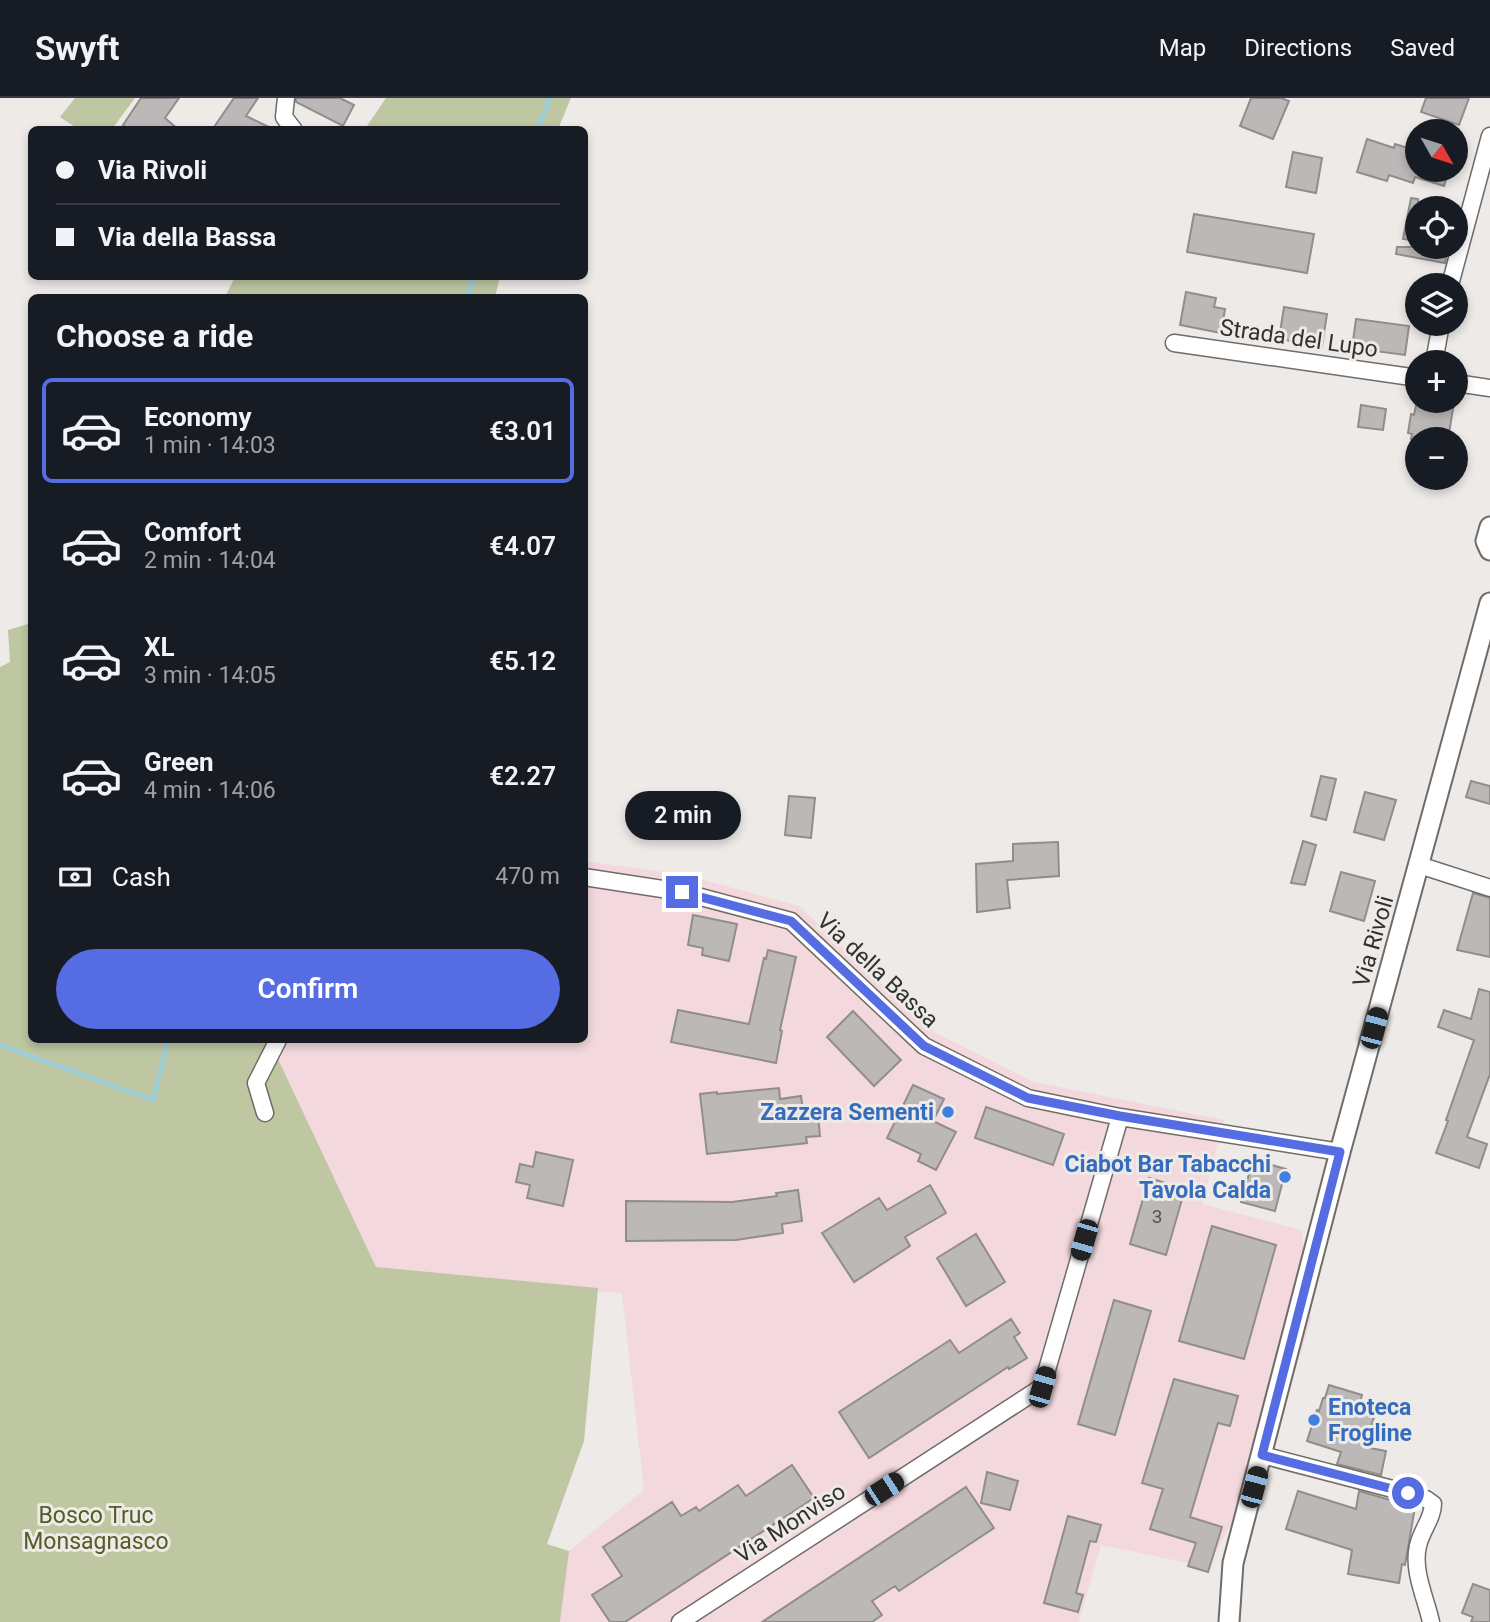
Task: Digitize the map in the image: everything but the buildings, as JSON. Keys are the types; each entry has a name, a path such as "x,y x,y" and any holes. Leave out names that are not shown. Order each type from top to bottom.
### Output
{"street":[{"path":"286,98 284,117 292,126"},
{"path":"1453,273 1490,136"},
{"name":"Strada del Lupo","path":"1174,343 1405,376"},
{"path":"1468,385 1490,388"},
{"path":"1490,527 1486,541 1490,550"},
{"name":"Via Rivoli","path":"1229,1622 1233,1563 1340,1152 1490,603"},
{"path":"1419,865 1490,888"},
{"name":"Via della Bassa","path":"588,878 682,892 791,921 924,1046 1028,1098 1340,1152"},
{"path":"265,1113 256,1083 276,1043"},
{"name":"Via Monviso","path":"680,1622 1042,1387 1120,1116"},
{"path":"1262,1455 1408,1493 1433,1504 1433,1511 1423,1530 1416,1555 1431,1622"}],"shaded area":[{"path":"588,861 685,875 799,906 934,1032 1034,1082 1224,1120 1202,1204 1302,1230 1311,1319 1272,1448 1208,1567 1101,1545 1079,1622 560,1622 569,1551 644,1490 622,1293 511,1286 368,1284 245,1114 283,1043 588,1043"}],"green space":[{"path":"75,98 135,98 114,126 74,126 60,117"},
{"path":"386,98 571,98 559,126 367,126"},
{"path":"233,280 499,280 496,294 226,294"},
{"name":"Bosco Truc Monsagnasco","path":"28,624 28,1043 270,1043 376,1267 598,1288 584,1441 547,1544 569,1551 560,1622 0,1622 0,667 10,662 8,630"}],"waterway":[{"path":"539,126 550,98"},
{"path":"468,294 473,280"},
{"path":"0,1045 153,1100 167,1043"}],"place":[{"name":"Zazzera Sementi","path":"948,1112"},
{"name":"Ciabot Bar Tabacchi Tavola Calda","path":"1285,1177"},
{"name":"Enoteca Frogline","path":"1314,1420"}],"route":[{"path":"682,892 791,921 924,1046 1028,1098 1340,1152 1262,1455 1408,1493"}]}
